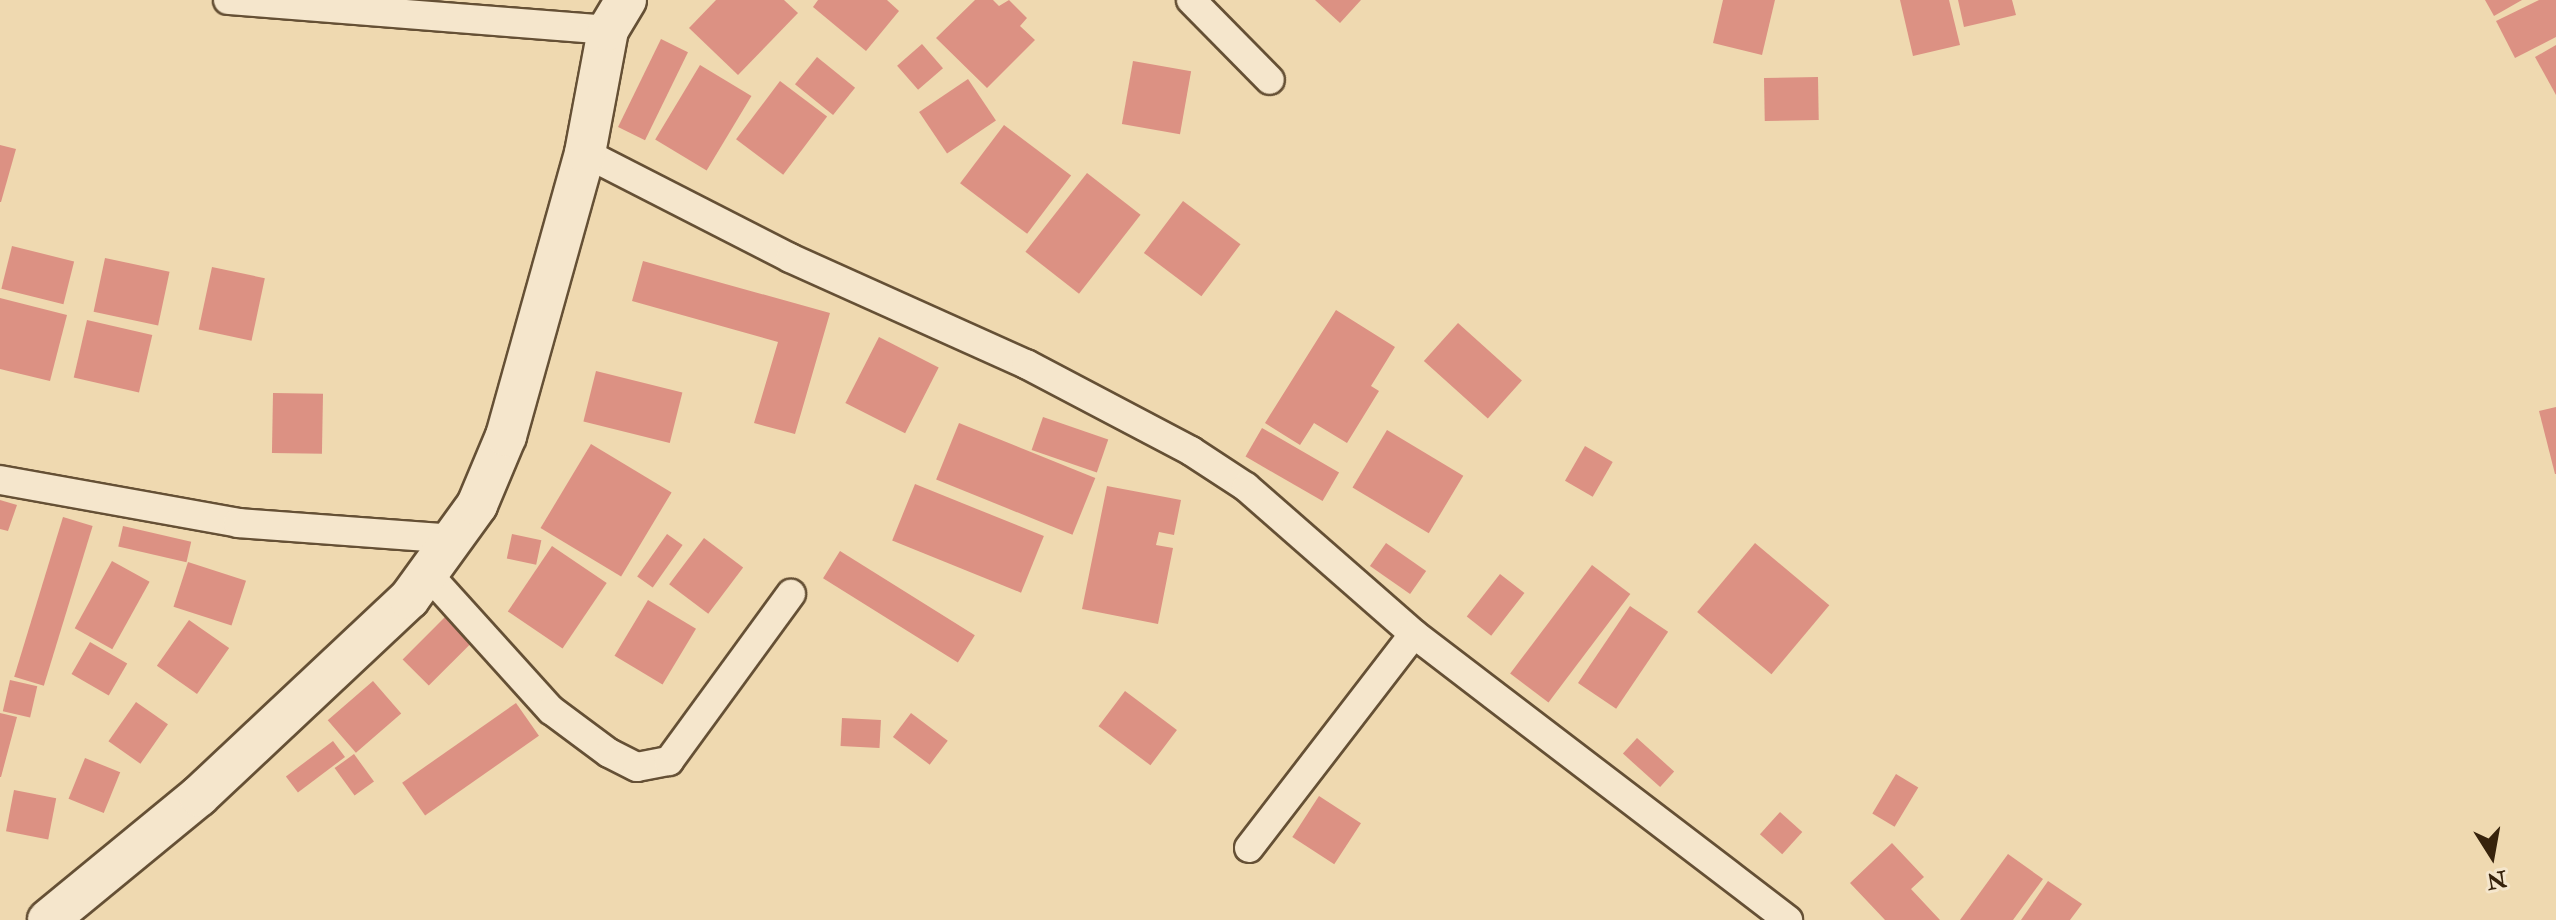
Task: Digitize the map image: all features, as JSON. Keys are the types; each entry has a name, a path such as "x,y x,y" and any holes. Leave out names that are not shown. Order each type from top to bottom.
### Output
{"street":[{"path":"48,920 199,796 398,609 477,505 506,436 585,153 617,15 228,0"},
{"path":"1191,0 1270,80"},
{"path":"585,153 790,258 1026,364 1191,451 1246,487 1414,634 1788,920"},
{"path":"0,480 238,523 454,539"},
{"path":"427,573 551,710 609,753 637,767 669,761 791,594"},
{"path":"1249,848 1414,634"}],"building":[{"path":"716,0 784,0 798,13 738,75 689,28"},
{"path":"818,0 887,0 899,11 866,51 813,7"},
{"path":"975,0 993,0 999,6 1009,0 1027,18 1020,26 1035,40 987,88 936,38"},
{"path":"1315,0 1361,0 1340,23"},
{"path":"1723,0 1775,0 1762,55 1713,43"},
{"path":"1900,0 1949,0 1960,45 1913,56"},
{"path":"1958,0 2012,0 2016,15 1964,27"},
{"path":"2485,0 2522,0 2494,16"},
{"path":"2539,0 2556,0 2556,37 2515,58 2496,21"},
{"path":"661,39 688,52 645,140 618,127"},
{"path":"922,44 943,68 918,90 897,66"},
{"path":"2556,45 2556,95 2535,57"},
{"path":"817,57 855,88 833,115 795,84"},
{"path":"1133,61 1191,71 1180,134 1122,124"},
{"path":"700,65 751,96 707,170 655,140"},
{"path":"1818,77 1819,120 1765,121 1764,78"},
{"path":"968,79 996,120 947,153 919,112"},
{"path":"780,81 827,117 783,175 736,139"},
{"path":"1004,125 1071,176 1027,234 960,183"},
{"path":"0,145 16,149 1,202 0,202"},
{"path":"1087,173 1141,215 1079,294 1025,252"},
{"path":"1183,201 1241,244 1201,296 1144,253"},
{"path":"12,246 74,261 63,304 1,289"},
{"path":"105,258 170,272 158,326 94,312"},
{"path":"643,261 830,313 795,434 754,423 778,342 632,301"},
{"path":"212,267 265,278 252,341 199,330"},
{"path":"0,298 67,315 50,381 0,369"},
{"path":"1336,310 1395,347 1371,386 1379,391 1347,443 1314,423 1300,445 1265,423"},
{"path":"87,320 152,335 139,393 74,377"},
{"path":"1458,323 1522,381 1488,418 1424,361"},
{"path":"879,337 939,367 905,433 845,403"},
{"path":"596,371 682,393 670,443 583,421"},
{"path":"273,393 323,394 322,454 272,453"},
{"path":"2556,407 2556,474 2555,474 2539,411"},
{"path":"1043,417 1108,439 1097,473 1032,450"},
{"path":"959,423 1095,478 1072,535 936,480"},
{"path":"1262,428 1339,472 1323,501 1246,457"},
{"path":"1387,430 1463,476 1429,533 1352,487"},
{"path":"591,444 672,492 621,576 541,528"},
{"path":"1585,446 1613,462 1593,497 1565,481"},
{"path":"915,484 1044,536 1021,593 892,541"},
{"path":"1107,486 1181,500 1174,535 1159,532 1156,545 1173,548 1158,624 1082,609"},
{"path":"0,500 17,505 8,531 0,529"},
{"path":"63,517 93,526 44,686 14,677"},
{"path":"123,526 191,542 186,562 118,546"},
{"path":"512,534 541,540 536,565 507,558"},
{"path":"667,534 683,545 653,587 637,577"},
{"path":"704,538 743,567 708,614 669,584"},
{"path":"1386,543 1426,571 1410,594 1370,566"},
{"path":"1755,543 1829,605 1771,674 1697,612"},
{"path":"552,546 607,583 563,648 508,611"},
{"path":"840,551 975,635 958,662 823,578"},
{"path":"112,561 150,582 112,649 75,628"},
{"path":"188,562 246,581 231,626 173,607"},
{"path":"1592,565 1630,594 1548,703 1510,674"},
{"path":"1500,574 1524,593 1491,636 1467,617"},
{"path":"648,600 696,629 663,685 615,656"},
{"path":"1630,606 1668,632 1616,709 1578,683"},
{"path":"450,612 476,638 429,686 403,659"},
{"path":"189,620 229,648 197,694 157,666"},
{"path":"90,642 127,664 109,696 72,674"},
{"path":"10,680 37,686 30,717 3,711"},
{"path":"373,681 401,713 356,753 328,720"},
{"path":"1125,691 1177,730 1150,765 1099,726"},
{"path":"136,702 168,724 140,764 108,741"},
{"path":"516,703 539,736 425,815 402,783"},
{"path":"0,713 17,717 1,777 0,777"},
{"path":"911,713 948,741 930,765 893,737"},
{"path":"842,718 881,720 879,748 841,746"},
{"path":"1637,738 1674,771 1660,787 1623,754"},
{"path":"333,741 345,757 298,792 286,777"},
{"path":"354,754 374,782 355,796 335,768"},
{"path":"85,758 120,772 104,813 69,799"},
{"path":"1896,774 1918,787 1895,827 1872,813"},
{"path":"14,790 56,798 48,839 6,831"},
{"path":"1319,796 1361,823 1334,864 1292,837"},
{"path":"1780,812 1802,832 1782,854 1760,834"},
{"path":"1892,843 1924,877 1911,889 1940,920 1885,920 1850,883"},
{"path":"2008,854 2043,879 2013,920 1960,920"},
{"path":"2048,881 2082,904 2070,920 2021,920"}]}
